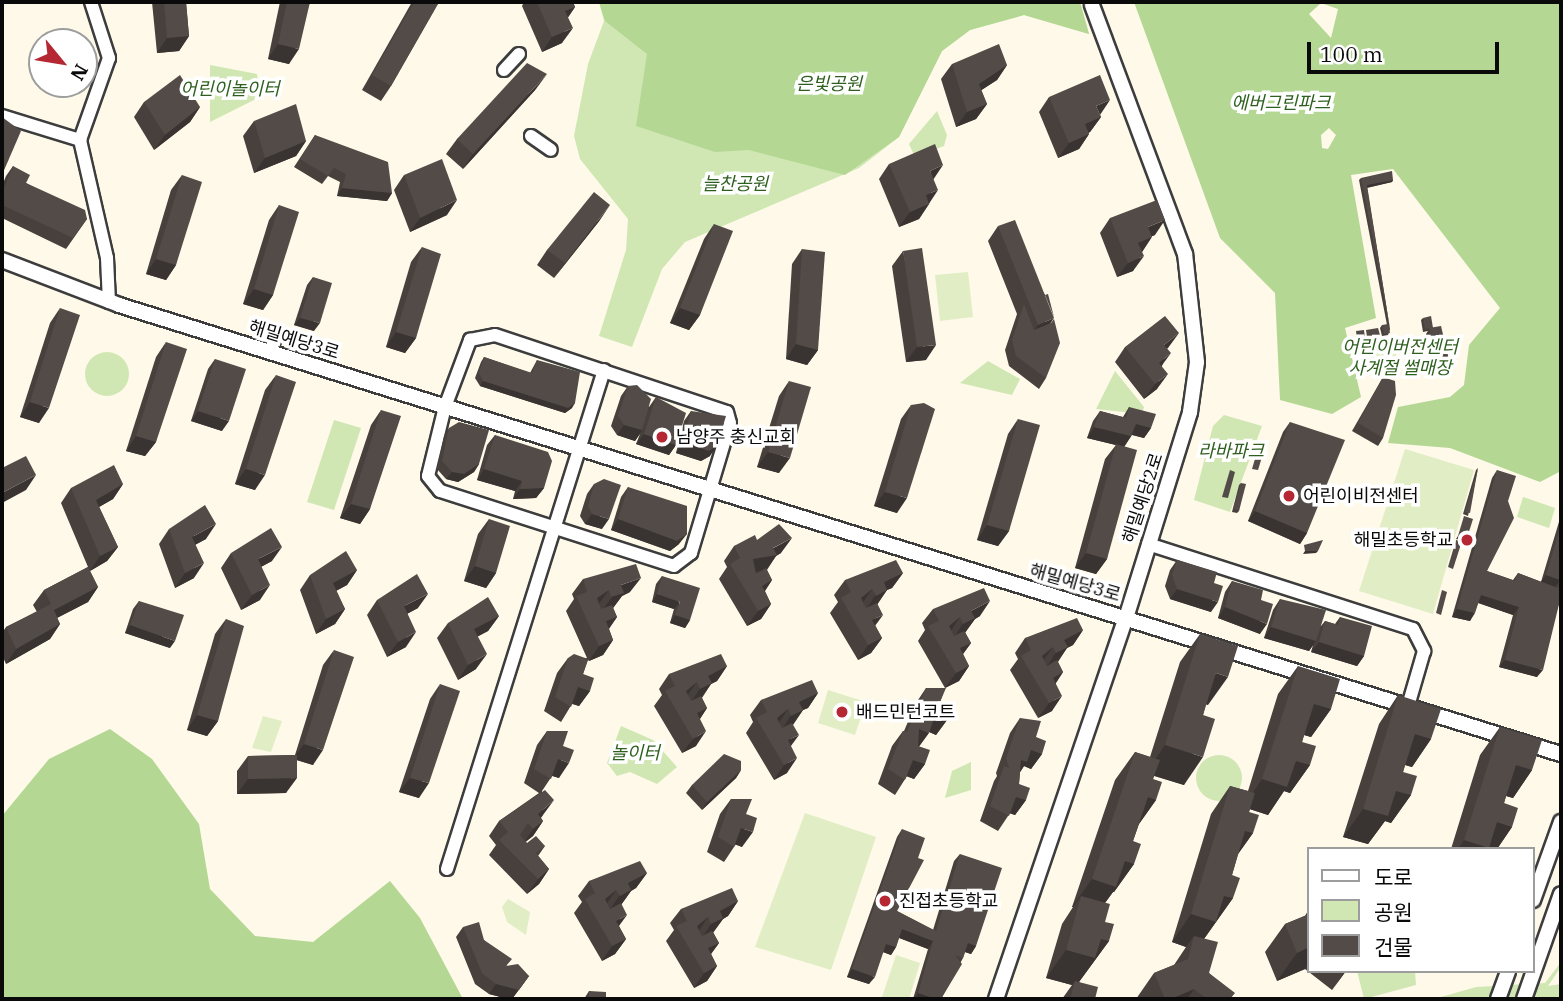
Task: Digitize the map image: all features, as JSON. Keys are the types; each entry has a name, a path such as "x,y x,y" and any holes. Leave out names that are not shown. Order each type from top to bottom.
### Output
{"street":[{"path":"92,2 109,58 80,140 107,258 109,302"},
{"name":"해밀예당2로","path":"996,999 1126,618 1190,412 1197,362 1193,289 1092,5"},
{"path":"503,70 519,54"},
{"path":"2,116 80,140"},
{"path":"531,136 551,150"},
{"name":"해밀예당3로","path":"2,260 109,302 1561,754"},
{"path":"270,353 278,331"},
{"path":"495,335 727,412 730,423 691,553 674,566 440,491 429,476 445,407 470,340 495,335"},
{"path":"447,869 604,370"},
{"path":"1149,544 1413,629 1424,651 1408,706"},
{"path":"1535,894 1561,822"},
{"path":"1535,967 1561,894"},
{"path":"1524,999 1533,973"},
{"path":"1498,999 1506,974"}],"green space":[{"name":"은빛공원","path":"599,2 1080,2 1089,34 1024,15 970,30 942,51 899,137 859,168 685,242 662,269 632,347 599,336 626,250 628,219 580,159 574,136 588,64 604,21"},
{"name":"은빛공원","path":"599,2 1080,2 1089,34 1024,15 970,30 942,51 899,137 845,175 749,150 715,152 636,126 647,54 605,21"},
{"name":"에버그린파크","path":"1134,2 1561,2 1561,471 1540,482 1450,448 1388,443 1398,407 1450,397 1464,385 1469,345 1500,308 1393,169 1351,175 1376,318 1345,328 1361,397 1332,414 1280,400 1275,293 1220,238","holes":["1321,3 1338,9 1331,38 1309,14","1329,128 1336,135 1328,149 1322,148 1321,135"]},
{"name":"어린이놀이터","path":"210,65 257,74 260,97 210,122"},
{"path":"937,111 947,135 944,146 915,157 909,144"},
{"path":"968,272 973,317 940,321 935,275"},
{"path":"1382,340 1392,344 1396,354 1392,364 1382,368 1372,364 1368,354 1372,344"},
{"path":"107,352 122,359 129,374 122,389 107,396 92,389 85,374 92,359"},
{"path":"988,361 1020,379 1012,395 960,383"},
{"path":"1115,371 1144,407 1142,414 1096,409"},
{"name":"라바파크","path":"1224,415 1262,426 1230,512 1194,500 1213,426"},
{"path":"334,420 361,428 334,510 307,502"},
{"path":"1405,449 1474,470 1433,614 1359,591"},
{"path":"1523,497 1555,508 1549,528 1517,517"},
{"name":"배드민턴코트","path":"828,690 866,702 855,735 818,723"},
{"path":"263,716 282,721 271,752 252,748"},
{"name":"놀이터","path":"621,726 653,740 677,767 657,784 630,772 617,776 607,763"},
{"path":"110,729 152,759 199,824 210,889 255,936 313,942 390,881 420,918 463,999 2,999 2,816 49,759"},
{"path":"1219,755 1236,761 1242,778 1236,795 1219,801 1202,795 1196,778 1202,761"},
{"path":"971,762 971,790 945,798 952,771"},
{"path":"805,813 876,837 831,970 755,947"},
{"path":"508,899 530,912 526,935 507,922 502,907"},
{"path":"896,955 920,963 909,999 882,997"},
{"path":"1561,962 1561,967 1548,986 1561,984 1561,999 1434,999 1476,987 1545,983"},
{"path":"1358,973 1415,973 1416,985 1364,999"}],"building":[{"path":"164,2 186,2 189,36 167,38"},
{"path":"287,2 310,2 299,49 278,44"},
{"path":"414,2 439,2 391,86 372,75"},
{"path":"537,2 573,2 575,7 565,11 573,28 552,37"},
{"path":"999,44 1007,65 979,84 987,104 967,112 952,64"},
{"path":"527,63 547,74 473,154 457,139"},
{"path":"180,75 200,107 165,135 144,102"},
{"path":"1100,75 1110,100 1096,106 1101,117 1085,124 1089,134 1069,143 1049,97"},
{"path":"296,104 306,141 265,158 254,121"},
{"path":"2,117 21,131 2,175"},
{"path":"315,135 388,162 392,193 342,188 346,174 334,168 328,176 300,159"},
{"path":"935,144 943,165 930,171 938,190 926,195 929,204 910,212 889,164"},
{"path":"442,159 457,200 420,218 404,175"},
{"path":"13,166 30,175 26,183 85,210 87,219 73,238 2,205 2,193"},
{"path":"1392,171 1393,180 1367,185 1390,329 1361,178"},
{"path":"182,175 202,182 176,265 156,259"},
{"path":"594,192 610,205 565,263 547,250"},
{"path":"1157,200 1165,220 1148,227 1152,237 1138,243 1144,256 1128,263 1110,218"},
{"path":"279,205 299,212 273,295 254,289"},
{"path":"1015,220 1054,318 1038,325 998,226"},
{"path":"714,224 733,231 700,315 680,308"},
{"path":"422,247 441,254 416,338 396,332"},
{"path":"922,248 936,345 917,347 903,251"},
{"path":"802,249 825,252 818,350 796,344"},
{"path":"313,277 332,283 320,323 300,318"},
{"path":"1048,294 1054,317 1045,295"},
{"path":"1024,304 1034,330 1054,319 1060,343 1046,378 1016,356 1012,340"},
{"path":"60,308 80,315 49,408 30,402"},
{"path":"1165,316 1179,333 1164,345 1171,353 1159,363 1168,374 1155,384 1125,347"},
{"path":"1431,316 1433,328 1425,329 1423,318"},
{"path":"1388,324 1390,333 1384,334 1382,325"},
{"path":"1441,326 1451,368 1439,371 1429,328"},
{"path":"1378,328 1380,335 1367,337 1366,330"},
{"path":"1364,330 1365,338 1357,340 1356,331"},
{"path":"166,342 187,349 156,442 136,436"},
{"path":"1364,342 1369,365 1363,366 1359,343"},
{"path":"484,357 532,373 537,360 580,372 575,403 568,408 483,381 479,373"},
{"path":"215,359 246,369 229,421 198,411"},
{"path":"276,375 296,382 265,475 246,469"},
{"path":"1383,377 1395,381 1396,395 1383,438 1358,423"},
{"path":"789,381 811,387 790,458 768,452"},
{"path":"637,385 651,399 642,430 624,425 618,416 628,386"},
{"path":"656,397 686,413 676,445 644,434"},
{"path":"924,403 935,409 907,498 885,492 911,405"},
{"path":"1129,407 1156,414 1151,428 1136,424 1131,436 1094,427 1100,411 1126,418"},
{"path":"381,410 401,416 370,509 351,504"},
{"path":"691,411 726,416 717,446 709,451 683,442"},
{"path":"1018,419 1040,425 1009,531 987,525"},
{"path":"459,422 489,430 479,464 464,474 452,472 442,461 449,428"},
{"name":"어린이비전센터","path":"1290,422 1345,440 1307,533 1255,511"},
{"path":"495,435 548,452 552,461 544,488 520,489 522,481 484,469"},
{"path":"1260,442 1266,444 1258,470 1252,469"},
{"path":"1116,444 1137,450 1107,559 1086,553"},
{"path":"26,456 36,475 2,493 2,468"},
{"path":"114,465 123,484 96,500 118,547 100,556 71,488"},
{"path":"1478,468 1470,513 1465,512"},
{"path":"1230,470 1235,472 1228,498 1222,497"},
{"name":"해밀초등학교","path":"1497,470 1516,476 1508,501 1514,518 1487,571 1515,581 1518,573 1558,588 1560,580 1546,575 1561,525 1561,596 1543,670 1505,660 1519,607 1481,595 1475,613 1457,609"},
{"path":"604,479 621,485 609,519 592,514 588,506 594,484"},
{"path":"1241,483 1246,484 1239,511 1233,509"},
{"path":"628,487 687,506 687,534 677,541 618,519"},
{"path":"205,505 216,524 192,537 204,563 185,573 169,529"},
{"path":"1464,516 1473,519 1467,538 1458,536"},
{"path":"489,519 510,526 496,573 475,566"},
{"path":"779,524 792,538 773,548 777,555 753,559 756,574 766,568 772,580 762,586 771,604 758,611 730,564 740,558 734,546 755,535 757,540"},
{"path":"271,528 282,547 258,559 270,585 252,595 231,553"},
{"path":"1323,540 1318,551 1305,551 1304,545"},
{"path":"1456,540 1462,541 1453,569 1448,567"},
{"path":"346,551 357,570 333,583 345,609 326,619 310,575"},
{"path":"896,560 903,573 884,582 887,590 876,596 872,589 861,598 866,608 877,603 883,615 872,620 882,638 868,645 841,598 851,592 845,580"},
{"path":"1177,560 1217,572 1214,583 1223,586 1218,602 1177,589 1172,575"},
{"path":"636,564 641,578 621,585 624,593 611,597 609,590 597,598 601,609 612,605 617,617 606,621 613,640 599,646 576,596 587,592 583,579"},
{"path":"88,567 98,587 54,610 60,624 16,649 6,627 51,604 44,590"},
{"path":"417,574 428,594 404,606 416,632 398,642 377,600"},
{"path":"662,576 700,588 690,620 675,615 680,602 657,594"},
{"path":"1232,581 1263,590 1261,600 1273,604 1267,624 1225,607"},
{"path":"984,588 990,601 971,611 975,618 963,624 960,617 949,626 954,636 964,631 971,643 960,648 969,666 956,673 928,626 939,621 933,609"},
{"path":"1442,590 1447,592 1441,615 1436,613"},
{"path":"488,597 499,616 474,629 487,654 468,665 448,623"},
{"path":"1280,599 1326,610 1316,641 1271,627"},
{"path":"139,601 184,615 175,641 130,625"},
{"path":"1340,617 1372,626 1364,656 1319,642 1325,621 1338,625"},
{"path":"1077,618 1083,630 1064,640 1068,647 1056,653 1053,647 1042,656 1047,666 1057,660 1063,672 1053,678 1062,696 1049,703 1021,656 1031,650 1025,638"},
{"path":"226,619 244,626 218,721 197,715"},
{"path":"1200,634 1238,646 1228,677 1216,673 1203,715 1215,719 1203,757 1165,745"},
{"path":"334,650 354,657 323,750 304,744"},
{"path":"574,654 588,659 583,674 594,678 590,691 578,687 571,707 555,697 568,658"},
{"path":"721,654 727,666 708,676 712,683 700,689 697,682 686,691 691,701 701,696 707,708 697,713 706,731 693,739 665,691 675,686 669,674"},
{"path":"1298,666 1340,679 1331,709 1314,704 1302,742 1316,746 1310,765 1296,761 1287,787 1262,779"},
{"path":"812,680 818,693 799,702 803,710 791,716 788,709 777,718 782,728 792,723 799,735 788,740 797,758 784,765 756,718 767,712 761,700"},
{"path":"440,684 460,691 429,783 410,778"},
{"path":"926,688 946,688 940,702 952,707 947,720 935,715 929,733 919,729 918,746 930,750 925,764 913,760 905,780 888,769 903,731 907,732"},
{"path":"1398,695 1441,709 1431,739 1415,734 1403,772 1417,776 1411,795 1396,791 1388,816 1363,809"},
{"path":"1020,718 1041,721 1036,737 1046,741 1042,754 1031,750 1027,762 1021,760 1019,784 1030,788 1026,800 1016,797 1009,816 990,806 1004,766 1009,768 1006,758"},
{"path":"1500,727 1542,740 1532,770 1516,765 1504,803 1518,808 1512,827 1497,822 1489,847 1464,840"},
{"path":"547,731 568,731 563,746 574,750 569,763 558,759 551,779 534,769"},
{"path":"1135,752 1160,760 1153,779 1162,782 1156,800 1148,797 1133,841 1141,844 1134,864 1125,861 1116,887 1092,879"},
{"path":"724,754 741,761 741,770 707,802 692,785"},
{"path":"297,755 297,778 248,779 248,756"},
{"path":"1230,786 1255,793 1249,812 1259,815 1253,833 1245,831 1232,875 1240,878 1233,898 1224,896 1216,922 1191,914"},
{"path":"545,790 554,800 538,814 543,821 533,829 528,823 520,835 527,843 536,836 545,846 536,853 549,869 538,879 499,840 508,832 499,821"},
{"path":"731,799 752,799 746,814 757,818 753,832 741,828 734,847 718,837"},
{"path":"902,829 925,838 918,858 924,860 897,911 936,931 960,854 1002,868 976,946 968,943 963,958 955,955 962,964 941,999 918,993 933,941 902,929 896,947 886,944 875,977 852,969"},
{"path":"640,861 647,873 628,883 631,890 620,896 616,890 605,899 610,909 621,903 627,915 616,921 626,939 612,946 585,899 595,893 589,881"},
{"path":"732,888 738,901 720,911 723,918 711,924 708,917 697,926 702,936 712,931 719,943 708,948 717,966 704,973 676,926 687,921 681,909"},
{"path":"1081,896 1110,904 1105,922 1114,924 1109,941 1101,939 1095,958 1066,950"},
{"path":"1308,914 1308,948 1297,953 1285,924"},
{"path":"479,922 484,940 512,959 506,966 518,964 529,976 519,990 496,984 482,973 463,927"},
{"path":"1194,936 1218,942 1209,973 1235,993 1230,999 1207,999 1194,989 1165,999 1154,973 1188,959"},
{"path":"1075,981 1098,987 1095,999 1070,999"},
{"path":"589,991 606,992 606,999 589,999"}],"place":[{"name":"남양주 충신교회","path":"662,437"},
{"name":"어린이비전센터","path":"1289,496"},
{"name":"해밀초등학교","path":"1467,540"},
{"name":"배드민턴코트","path":"842,712"},
{"name":"진접초등학교","path":"885,901"}],"park label":[{"name":"늘찬공원","path":"735,184"},
{"name":"어린이버전센터 사계절 썰매장","path":"1400,358"}]}
